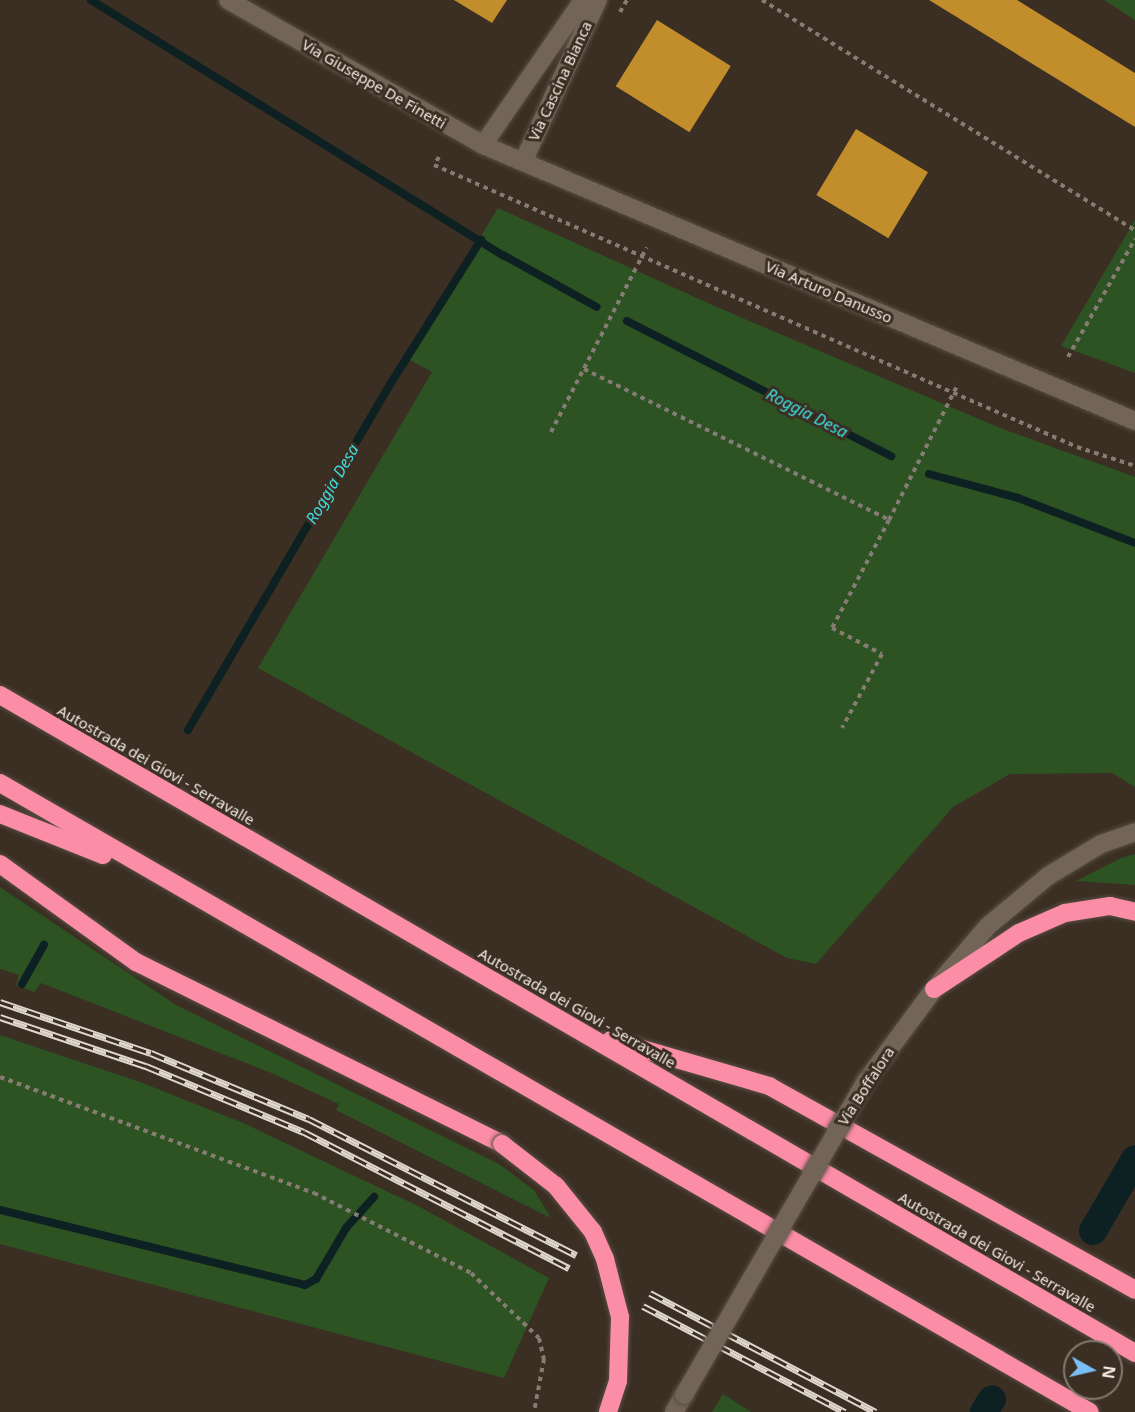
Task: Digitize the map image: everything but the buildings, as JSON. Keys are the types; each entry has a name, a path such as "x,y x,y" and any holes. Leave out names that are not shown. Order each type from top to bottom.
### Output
{"highway":[{"name":"Autostrada dei Giovi - Serravalle","path":"0,695 1135,1353"},
{"path":"0,783 158,877 1089,1412"},
{"path":"0,814 158,877"},
{"path":"0,864 136,962 502,1144 556,1186 593,1232 605,1259 620,1317 618,1381 608,1412"},
{"path":"934,988 1019,933 1065,913 1110,906 1135,912"},
{"path":"583,1031 769,1086 1135,1290"}],"street":[{"name":"Via Giuseppe De Finetti","path":"228,0 483,145 523,162"},
{"name":"Via Cascina Bianca","path":"483,145 583,0"},
{"name":"Via Cascina Bianca","path":"523,162 598,0"},
{"name":"Via Arturo Danusso","path":"523,162 1135,421"},
{"name":"Via Boffalora","path":"674,1412 866,1080 934,988 988,926 1047,876 1101,844 1135,832"}],"path":[{"path":"762,0 1135,230"},
{"path":"439,157 434,165 1077,447 1135,466"},
{"path":"1068,357 1135,239"},
{"path":"551,432 647,248"},
{"path":"584,369 889,520"},
{"path":"842,728 882,654 832,628 958,384"},
{"path":"0,1077 348,1209 471,1273 531,1327 539,1338 544,1359 534,1412"}],"green space":[{"path":"1104,0 1135,0 1135,20"},
{"path":"498,208 719,308 1000,428 1135,477 1135,787 1112,773 1010,774 953,807 816,964 787,958 258,668 432,372 406,358"},
{"path":"1135,220 1135,373 1061,346"},
{"path":"1135,854 1135,885 1076,881 1121,858"},
{"path":"0,887 176,1005 499,1164 534,1190 551,1218 336,1110 339,1104 269,1072 41,983 34,992 16,985 19,975 0,969"},
{"path":"0,1035 140,1082 241,1122 418,1206 549,1278 504,1378 0,1244"},
{"path":"723,1394 751,1412 712,1412"}],"waterway":[{"name":"Roggia Desa","path":"91,0 503,255 597,307"},
{"name":"Roggia Desa","path":"188,730 389,386 481,240"},
{"name":"Roggia Desa","path":"627,321 891,456"},
{"name":"Roggia Desa","path":"929,474 1018,498 1135,543"},
{"name":"Roggia Desa","path":"22,984 44,945"},
{"path":"1093,1231 1135,1159"},
{"path":"0,1210 305,1285 316,1279 346,1228 374,1197"},
{"path":"984,1412 992,1399"}],"railway":[{"path":"0,1002 151,1053 309,1119 576,1255"},
{"path":"0,1017 146,1066 304,1132 569,1268"},
{"path":"650,1293 876,1412"},
{"path":"643,1306 845,1412"}]}
